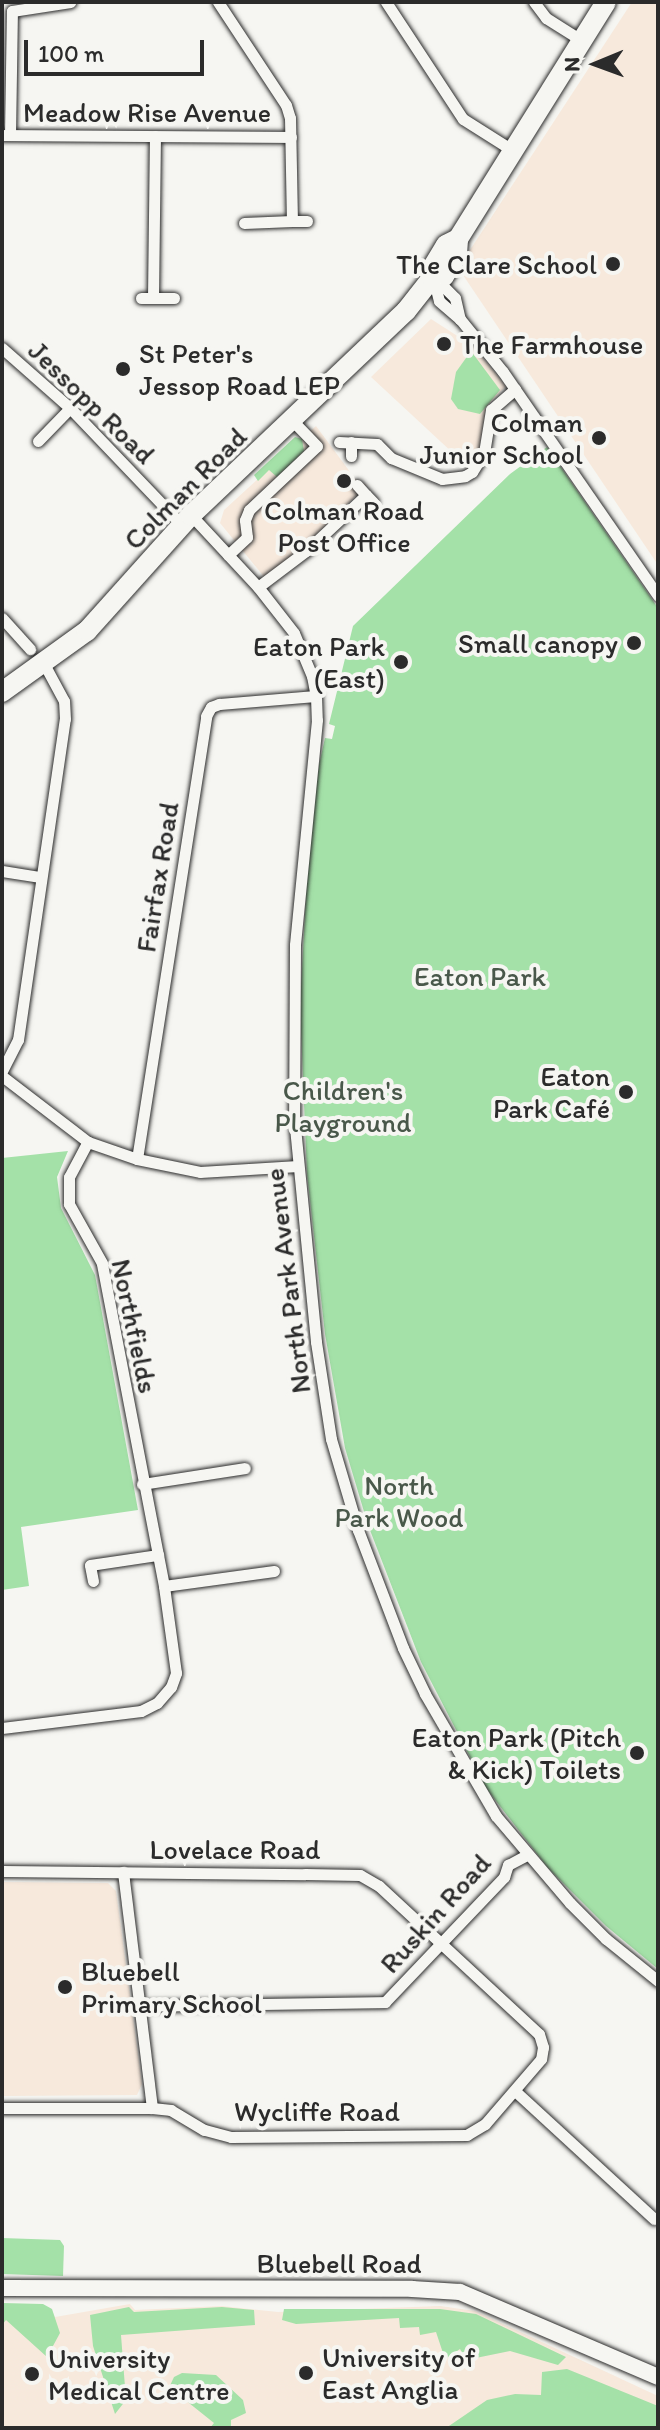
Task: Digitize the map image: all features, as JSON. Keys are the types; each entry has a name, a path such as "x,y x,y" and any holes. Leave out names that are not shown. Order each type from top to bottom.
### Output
{"highway":[{"name":"Colman Road","path":"2,692 36,656 87,631 186,520 293,421 432,283 431,270 446,245 458,239 606,2"}],"street":[{"path":"6,135 12,11 70,2"},
{"path":"218,2 286,105 291,137 292,221"},
{"path":"386,2 463,119 512,150"},
{"path":"534,2 546,18 581,40"},
{"name":"Meadow Rise Avenue","path":"6,135 291,137"},
{"path":"155,136 147,298 174,298"},
{"path":"244,223 307,221"},
{"path":"432,283 445,288 455,298 460,319 515,389 658,596"},
{"name":"Jessopp Road","path":"2,348 70,408 186,520"},
{"path":"351,456 345,442 377,444 391,458 442,479 465,476 484,453 491,410 515,389"},
{"path":"38,441 70,408"},
{"path":"228,555 247,537 245,520 249,510 320,442 293,421"},
{"path":"258,587 306,551 365,494"},
{"name":"North Park Avenue","path":"186,520 228,555 294,633 312,676 316,696 317,720 295,945 293,1077 310,1297 329,1427 358,1530 403,1648 445,1735 496,1816 527,1855 606,1939 658,1981"},
{"path":"2,618 36,656 64,701 65,719 18,1040 2,1074 88,1142 137,1159 200,1172 298,1166"},
{"name":"Fairfax Road","path":"137,1159 206,716 211,707 219,704 316,696"},
{"path":"2,871 41,877"},
{"name":"Northfields","path":"2,1728 130,1713 157,1703 171,1687 177,1660 102,1263 69,1204 69,1177 88,1142"},
{"path":"142,1484 245,1468"},
{"path":"93,1581 90,1565 158,1555"},
{"path":"164,1586 274,1571"},
{"name":"Ruskin Road","path":"139,2006 385,2002 504,1877 508,1865 527,1855"},
{"name":"Lovelace Road","path":"2,1871 360,1875 379,1886 442,1944"},
{"path":"123,1872 152,2108"},
{"name":"Wycliffe Road","path":"2,2108 171,2110 204,2130 231,2137 459,2136 478,2131 541,2059 543,2047 539,2034 442,1944"},
{"path":"515,2091 654,2219"},
{"name":"Bluebell Road","path":"2,2288 440,2290 477,2297 658,2377"}],"shaded area":[{"path":"632,2 658,2 658,565 463,275 464,259"},
{"path":"431,319 473,346 506,386 486,407 479,451 468,467 371,377"},
{"path":"316,426 356,480 367,485 271,579 265,578 220,523 224,510"},
{"name":"Bluebell Primary School","path":"2,1882 108,1883 116,1891 142,2084 137,2095 2,2096"},
{"name":"University of East Anglia","path":"2,2304 51,2309 55,2317 130,2304 135,2310 222,2306 278,2312 440,2306 475,2311 658,2396 658,2428 2,2428"}],"green space":[{"path":"471,351 500,390 480,414 458,409 451,399 456,372"},
{"path":"295,437 302,439 304,451 277,477 269,470 258,481 254,475"},
{"name":"Eaton Park","path":"547,447 658,608 658,1969 606,1926 548,1868 523,1836 486,1788 421,1662 368,1525 345,1448 325,1334 307,1174 300,1006 309,839 319,765 325,738 332,739 335,726 329,724 353,626 510,474"},
{"path":"68,1151 57,1177 61,1208 95,1275 138,1510 21,1527 29,1586 2,1590 2,1158"},
{"path":"2,2238 60,2240 64,2246 63,2276 2,2274"},
{"path":"2,2303 43,2304 52,2309 60,2333 47,2357 6,2320 2,2325"},
{"path":"129,2307 134,2312 222,2307 254,2310 255,2325 121,2335 126,2400 115,2414 93,2346 90,2315"},
{"path":"284,2309 440,2309 476,2314 566,2357 558,2365 510,2351 466,2360 460,2349 445,2359 436,2332 420,2335 419,2327 400,2328 399,2318 296,2324 282,2320"},
{"path":"567,2369 658,2406 658,2428 446,2428 487,2400 515,2394 541,2395 542,2372"},
{"path":"182,2373 216,2375 243,2400 246,2413 231,2420 231,2428 210,2428 214,2423 179,2395 174,2401 166,2394 174,2377"}],"place":[{"name":"The Clare School","path":"613,264"},
{"name":"The Farmhouse","path":"444,344"},
{"name":"St Peter's Jessop Road LEP","path":"123,369"},
{"name":"Colman Junior School","path":"599,438"},
{"name":"Colman Road Post Office","path":"344,481"},
{"name":"Small canopy","path":"634,643"},
{"name":"Eaton Park (East)","path":"401,662"},
{"name":"Eaton Park Café","path":"626,1092"},
{"name":"Eaton Park (Pitch & Kick) Toilets","path":"637,1753"},
{"name":"Bluebell Primary School","path":"65,1987"},
{"name":"University of East Anglia","path":"306,2373"},
{"name":"University Medical Centre","path":"32,2374"}],"park label":[{"name":"Children's Playground","path":"343,1106"},
{"name":"North Park Wood","path":"399,1501"}]}
